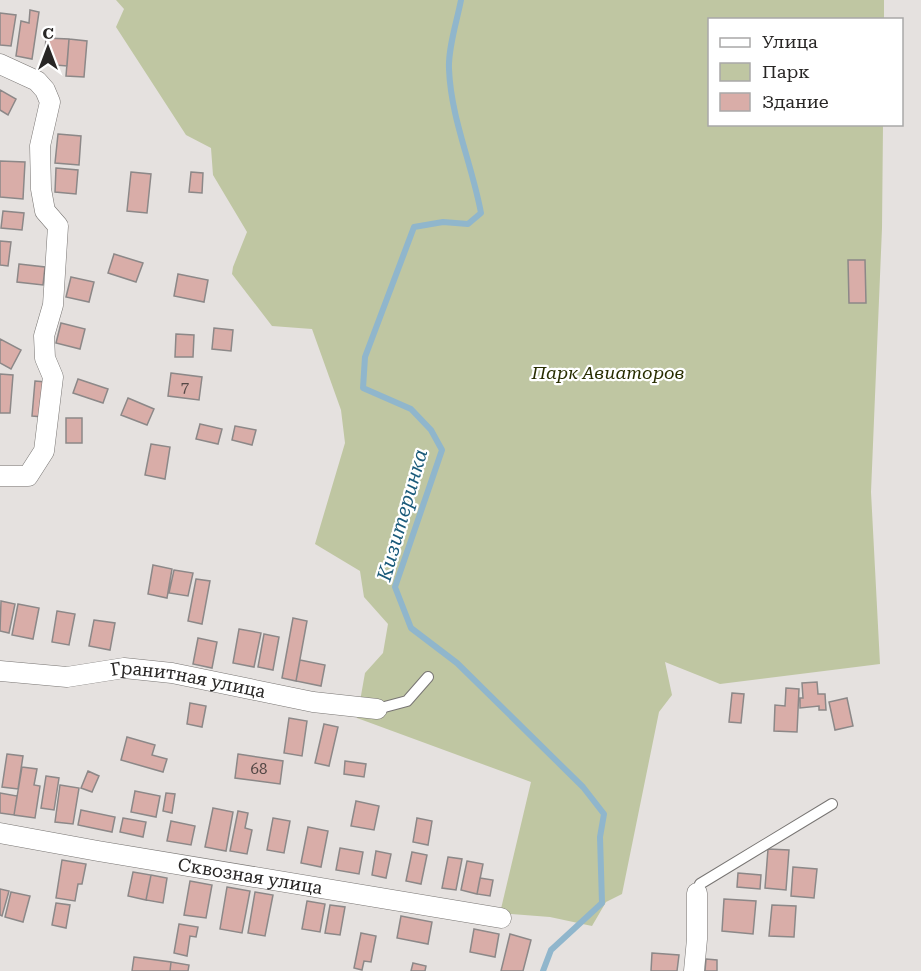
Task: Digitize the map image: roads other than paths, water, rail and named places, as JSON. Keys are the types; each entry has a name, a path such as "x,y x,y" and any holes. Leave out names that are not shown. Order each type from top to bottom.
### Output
{"street":[{"path":"0,64 37,81 45,90 50,102 40,146 41,189 45,211 58,226 53,305 45,336 45,358 53,377 44,451 28,476 0,476"},
{"name":"Гранитная улица","path":"0,671 67,677 124,668 172,673 313,702 377,709"},
{"name":"Сквозная улица","path":"0,832 110,853 501,918"},
{"path":"694,971 697,893"}],"lane":[{"path":"377,709 406,701 428,677"},
{"path":"697,893 700,884 832,804"}],"waterway":[{"name":"Кизитеринка","path":"461,0 453,34 449,69 454,106 481,213 468,224 443,222 414,227 365,357 363,388 411,409 431,430 442,450 395,587 411,628 457,663 583,787 604,814 600,837 602,903 551,950 543,971"}],"park label":[{"name":"Парк Авиаторов","path":"608,373"}]}
